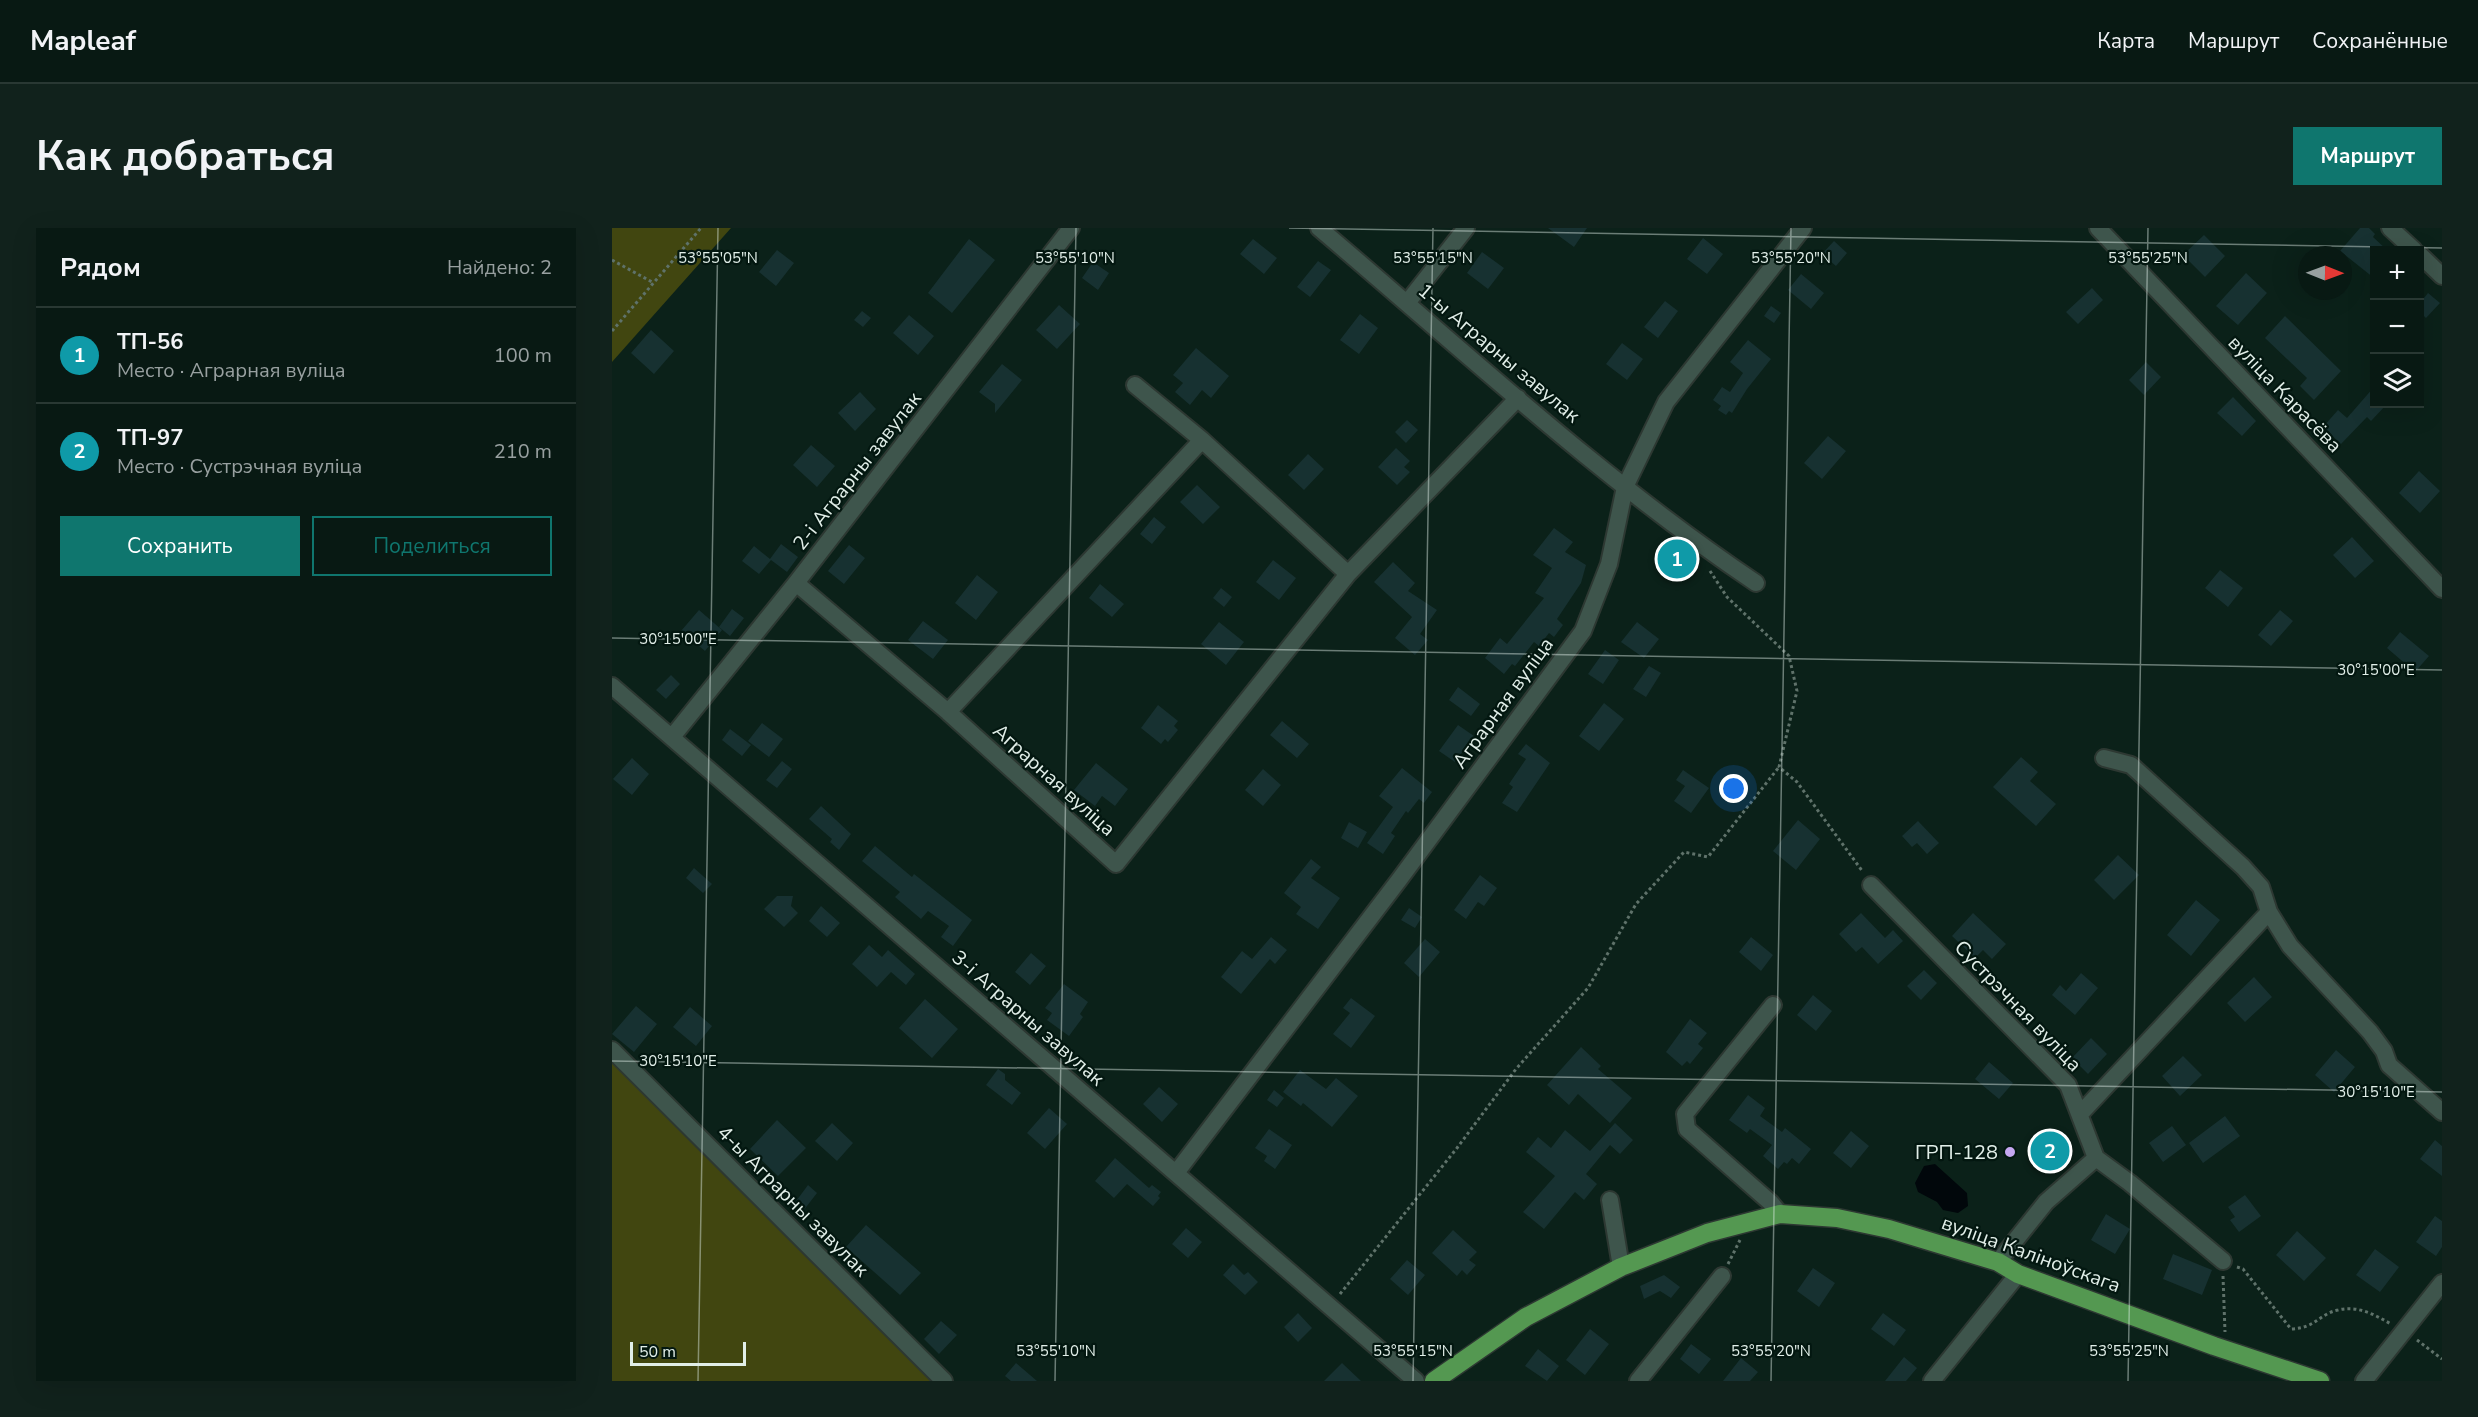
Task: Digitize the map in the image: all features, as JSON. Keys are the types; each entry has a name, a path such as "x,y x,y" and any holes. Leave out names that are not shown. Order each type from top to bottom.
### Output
{"main road":[{"name":"вуліца Каліноўскага","path":"1434,1381 1526,1317 1622,1267 1707,1233 1780,1214 1837,1218 1889,1229 1998,1262 2018,1274 2225,1350 2320,1381"}],"street":[{"name":"2-і Аграрны завулак","path":"672,737 796,583 1071,228"},
{"name":"1-ы Аграрны завулак","path":"1319,228 1625,487 1688,537 1756,583"},
{"path":"1407,303 1466,228"},
{"name":"Аграрная вуліца","path":"1176,1173 1399,880 1583,631 1609,564 1625,487 1666,402 1803,228"},
{"name":"вуліца Карасёва","path":"2098,228 2442,589"},
{"path":"2390,228 2410,246"},
{"path":"2424,259 2442,276"},
{"path":"1135,385 1202,440 1348,574"},
{"name":"Аграрная вуліца","path":"796,583 948,712 1116,864 1348,574 1518,398"},
{"path":"948,712 1202,440"},
{"name":"3-і Аграрны завулак","path":"612,687 1416,1381"},
{"path":"2104,758 2131,765 2243,867 2262,887 2269,912 2290,946 2370,1032 2384,1051 2389,1065 2442,1112"},
{"name":"Сустрэчная вуліца","path":"1871,885 2068,1085 2081,1113 2096,1158"},
{"path":"2081,1113 2269,912"},
{"path":"1773,1005 1685,1114 1687,1129 1771,1203 1780,1214"},
{"name":"4-ы Аграрны завулак","path":"612,1050 944,1381"},
{"path":"1998,1262 2046,1202 2096,1158 2130,1183 2223,1261"},
{"path":"1610,1200 1622,1267"},
{"path":"1932,1381 2018,1274"},
{"path":"1638,1381 1722,1276"},
{"path":"2364,1381 2442,1283"}],"path":[{"path":"612,331 701,228"},
{"path":"612,260 653,283"},
{"path":"1330,1308 1516,1069 1588,988 1636,904 1684,852 1708,857 1779,767 1797,691 1790,656 1727,597 1707,567"},
{"path":"1779,767 1797,782 1846,845 1871,885"},
{"path":"1722,1276 1748,1224"},
{"path":"2225,1350 2223,1261 2243,1269 2291,1329 2306,1328 2338,1310 2363,1310 2404,1330 2442,1359"}],"green space":[{"path":"612,228 731,228 612,362"},
{"path":"612,1044 935,1381 612,1381"}],"shaded area":[{"path":"1935,1164 1967,1193 1968,1206 1958,1213 1943,1210 1937,1202 1918,1192 1915,1183 1924,1166"}],"building":[{"path":"1548,228 1587,228 1574,247"},
{"path":"2360,228 2369,228 2375,234 2373,237 2383,246 2370,246 2370,275 2352,261 2352,246 2344,246"},
{"path":"2204,235 2225,256 2205,277 2183,255"},
{"path":"1703,238 1723,254 1707,274 1687,259"},
{"path":"969,239 995,260 952,313 928,293"},
{"path":"1253,239 1277,258 1264,274 1240,254"},
{"path":"1834,241 1847,253 1836,266 1822,254"},
{"path":"777,250 794,263 776,286 759,272"},
{"path":"1482,252 1504,268 1488,289 1467,273"},
{"path":"1318,261 1331,270 1310,297 1297,287"},
{"path":"1093,262 1109,273 1098,290 1082,278"},
{"path":"2246,273 2267,293 2238,325 2216,306"},
{"path":"1801,274 1824,293 1811,309 1788,290"},
{"path":"2092,288 2103,300 2078,324 2066,312"},
{"path":"2428,293 2440,303 2426,318 2424,316 2424,298"},
{"path":"1665,301 1678,311 1658,338 1644,327"},
{"path":"1059,305 1080,324 1057,349 1036,330"},
{"path":"1771,306 1781,313 1774,323 1764,316"},
{"path":"862,311 871,318 863,327 854,320"},
{"path":"1360,314 1378,328 1359,354 1340,340"},
{"path":"909,315 934,336 918,355 893,333"},
{"path":"2285,316 2341,371 2314,400 2300,386 2307,378 2265,338"},
{"path":"651,330 674,351 654,374 631,353"},
{"path":"1748,340 1771,359 1747,389 1732,413 1729,411 1726,415 1718,410 1721,406 1713,400 1722,387 1730,392 1743,373 1730,362"},
{"path":"1622,343 1643,359 1627,380 1606,364"},
{"path":"1196,348 1229,376 1211,398 1202,390 1190,405 1175,392 1183,383 1173,375"},
{"path":"2146,362 2161,377 2144,395 2129,380"},
{"path":"1002,364 1022,380 995,413 995,404 979,392"},
{"path":"860,392 876,409 855,431 838,413"},
{"path":"2370,392 2370,408 2383,408 2371,421 2367,417 2341,444 2323,427 2338,410 2347,418"},
{"path":"2233,397 2256,421 2242,436 2217,413"},
{"path":"1407,420 1418,430 1406,443 1395,432"},
{"path":"1828,436 1846,451 1822,479 1804,463"},
{"path":"811,445 835,466 817,487 793,465"},
{"path":"1396,448 1410,461 1404,467 1410,472 1397,485 1378,467"},
{"path":"1308,454 1324,469 1304,490 1288,475"},
{"path":"2419,471 2440,491 2420,513 2399,493"},
{"path":"1197,485 1220,507 1203,524 1180,502"},
{"path":"1154,517 1166,527 1152,544 1140,534"},
{"path":"1554,528 1573,542 1565,552 1586,565 1581,583 1557,619 1563,625 1554,637 1549,633 1539,646 1534,642 1515,666 1512,664 1504,674 1485,658 1500,638 1507,644 1544,598 1535,593 1552,568 1533,555"},
{"path":"2352,537 2374,561 2355,578 2333,555"},
{"path":"781,544 798,557 787,572 771,560 759,574 742,561 754,546 770,559"},
{"path":"849,545 865,558 844,584 828,571"},
{"path":"1273,560 1296,578 1279,600 1256,582"},
{"path":"1393,562 1415,583 1408,591 1437,610 1420,634 1428,640 1415,655 1395,638 1412,617 1374,582"},
{"path":"2220,570 2243,588 2228,607 2205,588"},
{"path":"977,575 998,592 976,620 955,603"},
{"path":"1100,584 1124,604 1112,617 1089,598"},
{"path":"1221,588 1232,597 1224,607 1213,598"},
{"path":"732,609 744,618 730,636 719,627"},
{"path":"699,610 722,630 705,651 681,631"},
{"path":"2280,610 2293,621 2271,646 2258,635"},
{"path":"923,621 948,640 933,659 908,640"},
{"path":"1219,622 1244,642 1226,665 1201,644"},
{"path":"1637,622 1659,639 1644,658 1621,642"},
{"path":"2400,632 2429,656 2415,672 2387,648"},
{"path":"1605,650 1619,660 1603,684 1588,674"},
{"path":"1649,666 1661,673 1646,697 1633,689"},
{"path":"671,675 680,684 666,699 656,690"},
{"path":"1458,687 1480,704 1471,716 1449,700"},
{"path":"1604,703 1624,719 1599,751 1579,736"},
{"path":"1158,705 1178,721 1174,726 1178,730 1168,742 1165,739 1161,744 1141,728"},
{"path":"1282,721 1309,744 1297,758 1270,735"},
{"path":"762,723 783,739 769,757 748,741"},
{"path":"1458,725 1474,736 1455,762 1439,751"},
{"path":"730,729 751,745 742,756 722,740"},
{"path":"1526,744 1550,763 1517,812 1502,803 1513,787 1509,784 1526,759 1518,754"},
{"path":"2021,757 2038,772 2030,781 2056,804 2036,826 1993,787"},
{"path":"632,758 649,774 632,795 613,779"},
{"path":"782,761 792,769 777,788 766,780"},
{"path":"1096,763 1128,789 1115,806 1102,796 1095,806 1074,790"},
{"path":"1402,768 1432,792 1424,803 1419,799 1408,813 1406,811 1391,833 1395,836 1383,854 1367,843 1393,807 1379,796"},
{"path":"1263,769 1281,785 1263,806 1245,790"},
{"path":"1683,770 1709,788 1691,813 1674,801 1685,786 1676,780"},
{"path":"821,806 851,834 839,850 830,842 832,839 809,819"},
{"path":"1798,820 1820,839 1796,870 1773,851"},
{"path":"1918,821 1939,843 1927,854 1917,843 1912,847 1902,836"},
{"path":"1349,822 1367,832 1358,848 1341,838"},
{"path":"875,846 912,877 914,874 972,920 953,946 941,937 949,926 928,911 921,919 895,897 900,892 862,861"},
{"path":"2118,855 2139,875 2114,900 2094,880"},
{"path":"1311,859 1321,867 1311,878 1340,898 1318,929 1296,914 1301,907 1284,893"},
{"path":"694,868 712,884 703,893 686,878"},
{"path":"1480,875 1497,888 1484,906 1478,902 1466,919 1454,910"},
{"path":"777,896 793,896 791,906 798,913 784,927 764,909"},
{"path":"2196,900 2220,920 2191,956 2167,935"},
{"path":"821,906 840,923 827,937 809,921"},
{"path":"1409,908 1422,917 1415,928 1401,920"},
{"path":"1861,913 1885,938 1893,930 1903,941 1878,964 1862,947 1856,952 1839,934"},
{"path":"1973,913 2006,944 1992,959 1983,950 1975,958 1952,936"},
{"path":"1271,937 1287,950 1275,964 1270,959 1241,994 1221,977 1242,951 1252,959"},
{"path":"1751,937 1773,955 1761,971 1739,952"},
{"path":"1425,939 1440,952 1419,977 1404,963"},
{"path":"869,945 882,957 888,950 915,974 906,985 891,972 877,987 852,964"},
{"path":"1031,953 1046,966 1030,985 1015,972"},
{"path":"1924,970 1937,983 1921,1000 1907,986"},
{"path":"2081,973 2098,988 2075,1015 2052,995 2060,985 2066,991"},
{"path":"2254,977 2272,997 2245,1022 2227,1003"},
{"path":"1064,984 1088,1002 1080,1014 1083,1017 1069,1036 1047,1020 1052,1013 1045,1008"},
{"path":"1813,995 1832,1011 1816,1031 1797,1015"},
{"path":"1351,998 1375,1016 1351,1048 1333,1034 1350,1013 1343,1008"},
{"path":"925,999 958,1029 932,1058 899,1028"},
{"path":"636,1006 657,1024 634,1052 612,1034"},
{"path":"690,1007 712,1026 696,1046 673,1027"},
{"path":"1690,1019 1707,1033 1698,1044 1703,1048 1690,1064 1687,1061 1682,1066 1666,1052"},
{"path":"2091,1038 2107,1054 2088,1074 2072,1058"},
{"path":"1581,1047 1601,1066 1598,1069 1632,1098 1610,1123 1578,1094 1569,1105 1547,1085"},
{"path":"2336,1050 2355,1067 2334,1092 2315,1075"},
{"path":"2183,1056 2202,1075 2180,1096 2162,1076"},
{"path":"1989,1062 2013,1083 1999,1099 1975,1079"},
{"path":"998,1069 1005,1074 1005,1080 1021,1093 1012,1105 986,1085"},
{"path":"1300,1070 1326,1089 1336,1078 1358,1096 1332,1127 1303,1103 1301,1106 1283,1092"},
{"path":"1159,1087 1178,1104 1162,1122 1143,1104"},
{"path":"1274,1090 1284,1098 1277,1107 1267,1100"},
{"path":"1748,1095 1765,1108 1760,1116 1782,1132 1785,1128 1811,1149 1799,1164 1792,1158 1778,1169 1763,1156 1772,1145 1750,1129 1747,1133 1729,1120"},
{"path":"1049,1108 1067,1124 1045,1149 1027,1133"},
{"path":"2225,1116 2240,1136 2203,1163 2189,1143"},
{"path":"777,1120 806,1148 778,1176 750,1149"},
{"path":"832,1123 853,1143 837,1161 815,1141"},
{"path":"1615,1123 1633,1140 1620,1154 1610,1145 1586,1174 1597,1184 1584,1200 1575,1192 1544,1229 1523,1212 1555,1176 1526,1152 1538,1137 1551,1148 1565,1130 1590,1151"},
{"path":"2172,1126 2186,1145 2163,1162 2149,1143"},
{"path":"1269,1129 1292,1145 1275,1169 1264,1161 1267,1156 1255,1148"},
{"path":"1851,1131 1869,1146 1851,1168 1833,1153"},
{"path":"2435,1140 2442,1146 2442,1176 2420,1159"},
{"path":"1115,1158 1149,1188 1152,1185 1161,1192 1158,1196 1160,1198 1153,1206 1127,1184 1114,1198 1095,1181"},
{"path":"808,1185 817,1193 800,1215 791,1208"},
{"path":"2245,1195 2261,1216 2239,1232 2230,1220 2235,1217 2228,1207"},
{"path":"2106,1214 2130,1229 2115,1254 2091,1240"},
{"path":"2435,1216 2442,1221 2442,1247 2436,1256 2416,1242"},
{"path":"866,1225 921,1273 900,1295 846,1247"},
{"path":"1186,1228 1202,1242 1188,1258 1172,1244"},
{"path":"1453,1230 1477,1252 1469,1260 1476,1265 1467,1275 1462,1270 1457,1276 1432,1253"},
{"path":"2297,1231 2326,1258 2304,1281 2276,1255"},
{"path":"2375,1249 2399,1267 2380,1292 2356,1275"},
{"path":"2173,1254 2212,1270 2202,1295 2163,1279"},
{"path":"1407,1260 1425,1275 1408,1295 1390,1279"},
{"path":"1233,1264 1244,1275 1248,1272 1258,1282 1245,1295 1223,1275"},
{"path":"1813,1268 1835,1283 1819,1307 1797,1291"},
{"path":"1664,1275 1680,1287 1671,1298 1660,1291 1644,1299 1640,1286"},
{"path":"1298,1313 1312,1328 1298,1342 1284,1327"},
{"path":"1883,1313 1906,1330 1894,1346 1871,1329"},
{"path":"941,1321 957,1335 939,1354 924,1339"},
{"path":"1590,1329 1609,1344 1585,1375 1566,1360"},
{"path":"1691,1344 1711,1359 1699,1374 1680,1359"},
{"path":"1538,1349 1559,1366 1547,1381 1525,1366"},
{"path":"1904,1357 1917,1368 1906,1381 1885,1381"},
{"path":"1741,1358 1758,1372 1750,1381 1723,1381"},
{"path":"1016,1363 1037,1381 1011,1381 1005,1376"},
{"path":"1342,1363 1361,1381 1324,1381"}],"place":[{"name":"ТП-56","path":"1677,559"},
{"name":"ТП-97","path":"2050,1151"},
{"name":"ГРП-128","path":"2010,1152"}]}
